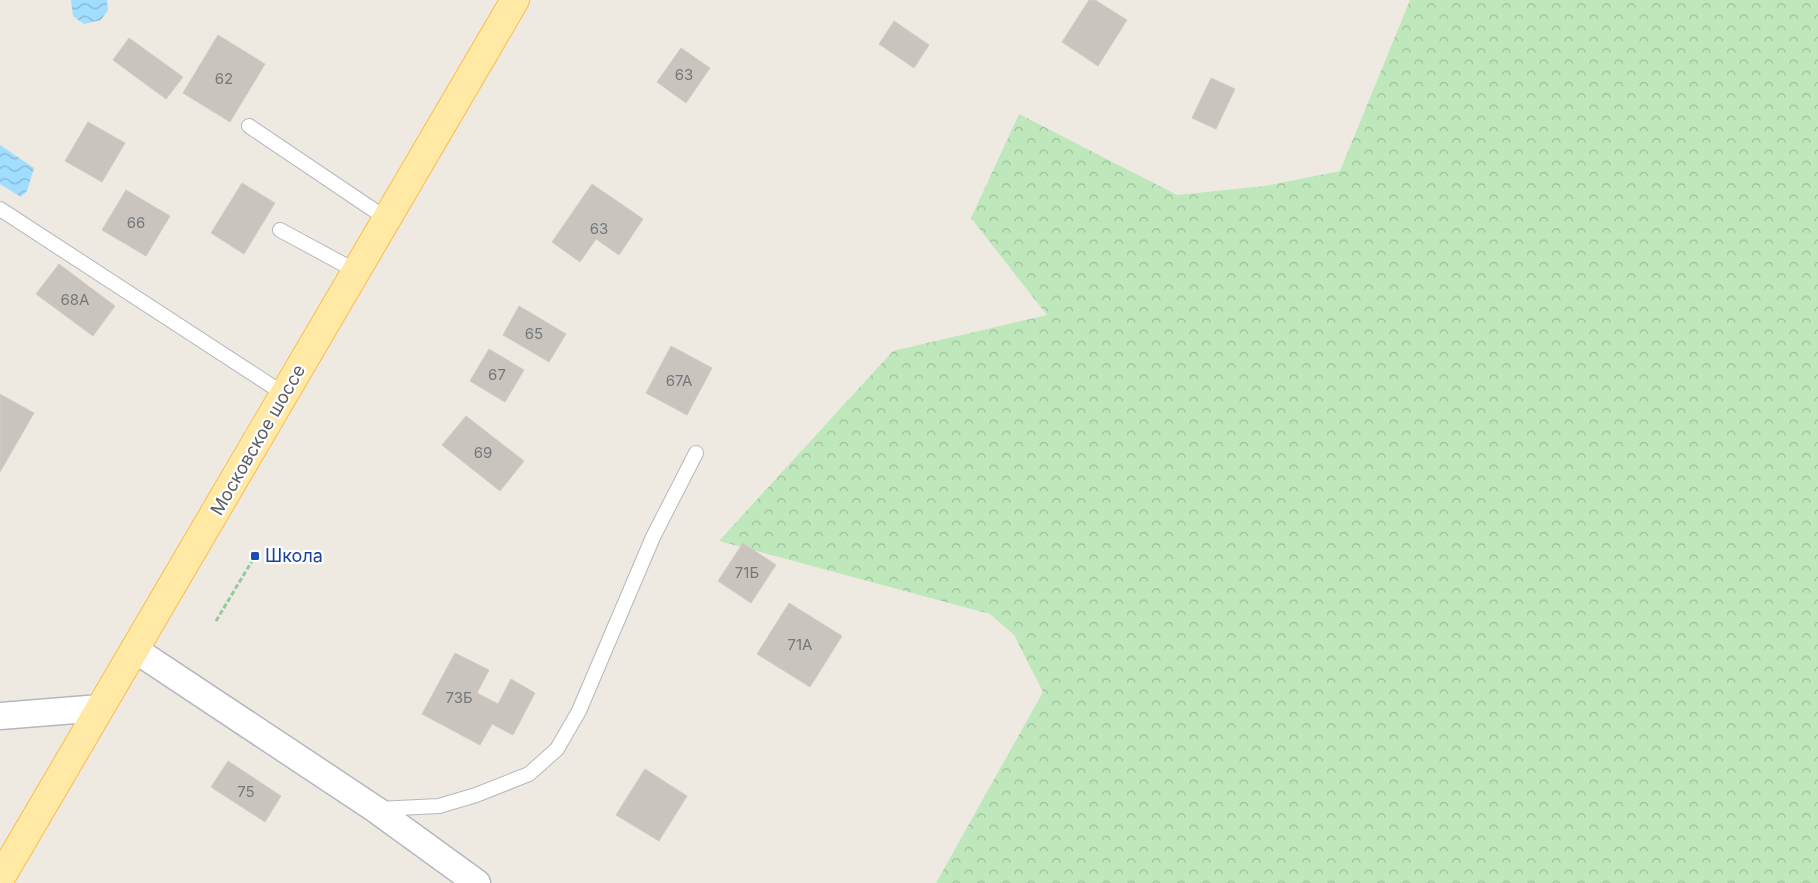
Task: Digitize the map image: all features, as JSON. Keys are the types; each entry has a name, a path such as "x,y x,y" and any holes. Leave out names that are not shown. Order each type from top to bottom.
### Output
{"main road":[{"name":"Московское шоссе","path":"0,879 515,0"}],"street":[{"path":"134,649 375,809 477,883"},
{"path":"0,716 100,708"}],"lane":[{"path":"249,126 387,219"},
{"path":"0,209 284,394"},
{"path":"280,230 356,271"},
{"path":"375,809 439,806 476,795 529,774 557,749 579,711 653,536 696,453"}],"path":[{"path":"216,621 255,556"}],"green space":[{"path":"1410,0 1818,0 1818,883 936,883 1043,692 1014,635 990,614 719,541 893,351 1047,315 971,218 1019,114 1177,195 1265,186 1340,171"}],"water":[{"path":"71,0 107,0 108,10 101,20 84,24 73,16"},
{"path":"0,145 34,168 27,191 21,197 0,184"}],"building":[{"path":"1089,0 1095,0 1127,20 1098,66 1062,42"},
{"path":"894,21 929,45 914,68 879,44"},
{"path":"218,35 265,64 230,122 183,93"},
{"path":"129,38 183,77 166,99 113,60"},
{"path":"681,48 710,68 686,103 657,82"},
{"path":"1211,78 1235,89 1216,129 1192,118"},
{"path":"88,122 125,143 102,182 65,161"},
{"path":"242,183 275,203 244,254 211,233"},
{"path":"592,184 643,219 619,255 596,239 580,262 552,242"},
{"path":"126,190 170,216 146,256 102,230"},
{"path":"59,264 115,306 93,336 36,294"},
{"path":"519,306 566,334 549,362 503,335"},
{"path":"671,346 712,368 687,415 646,393"},
{"path":"489,349 524,370 505,402 470,381"},
{"path":"0,394 34,413 0,472"},
{"path":"466,416 524,461 500,491 442,445"},
{"path":"743,543 776,565 751,603 718,581"},
{"path":"789,603 842,636 810,687 757,654"},
{"path":"455,653 489,670 477,693 498,704 511,679 535,693 513,735 492,724 480,745 422,714"},
{"path":"228,761 281,796 265,822 211,787"},
{"path":"645,769 687,796 659,841 616,815"}],"place":[{"name":"Школа","path":"255,556"}]}
